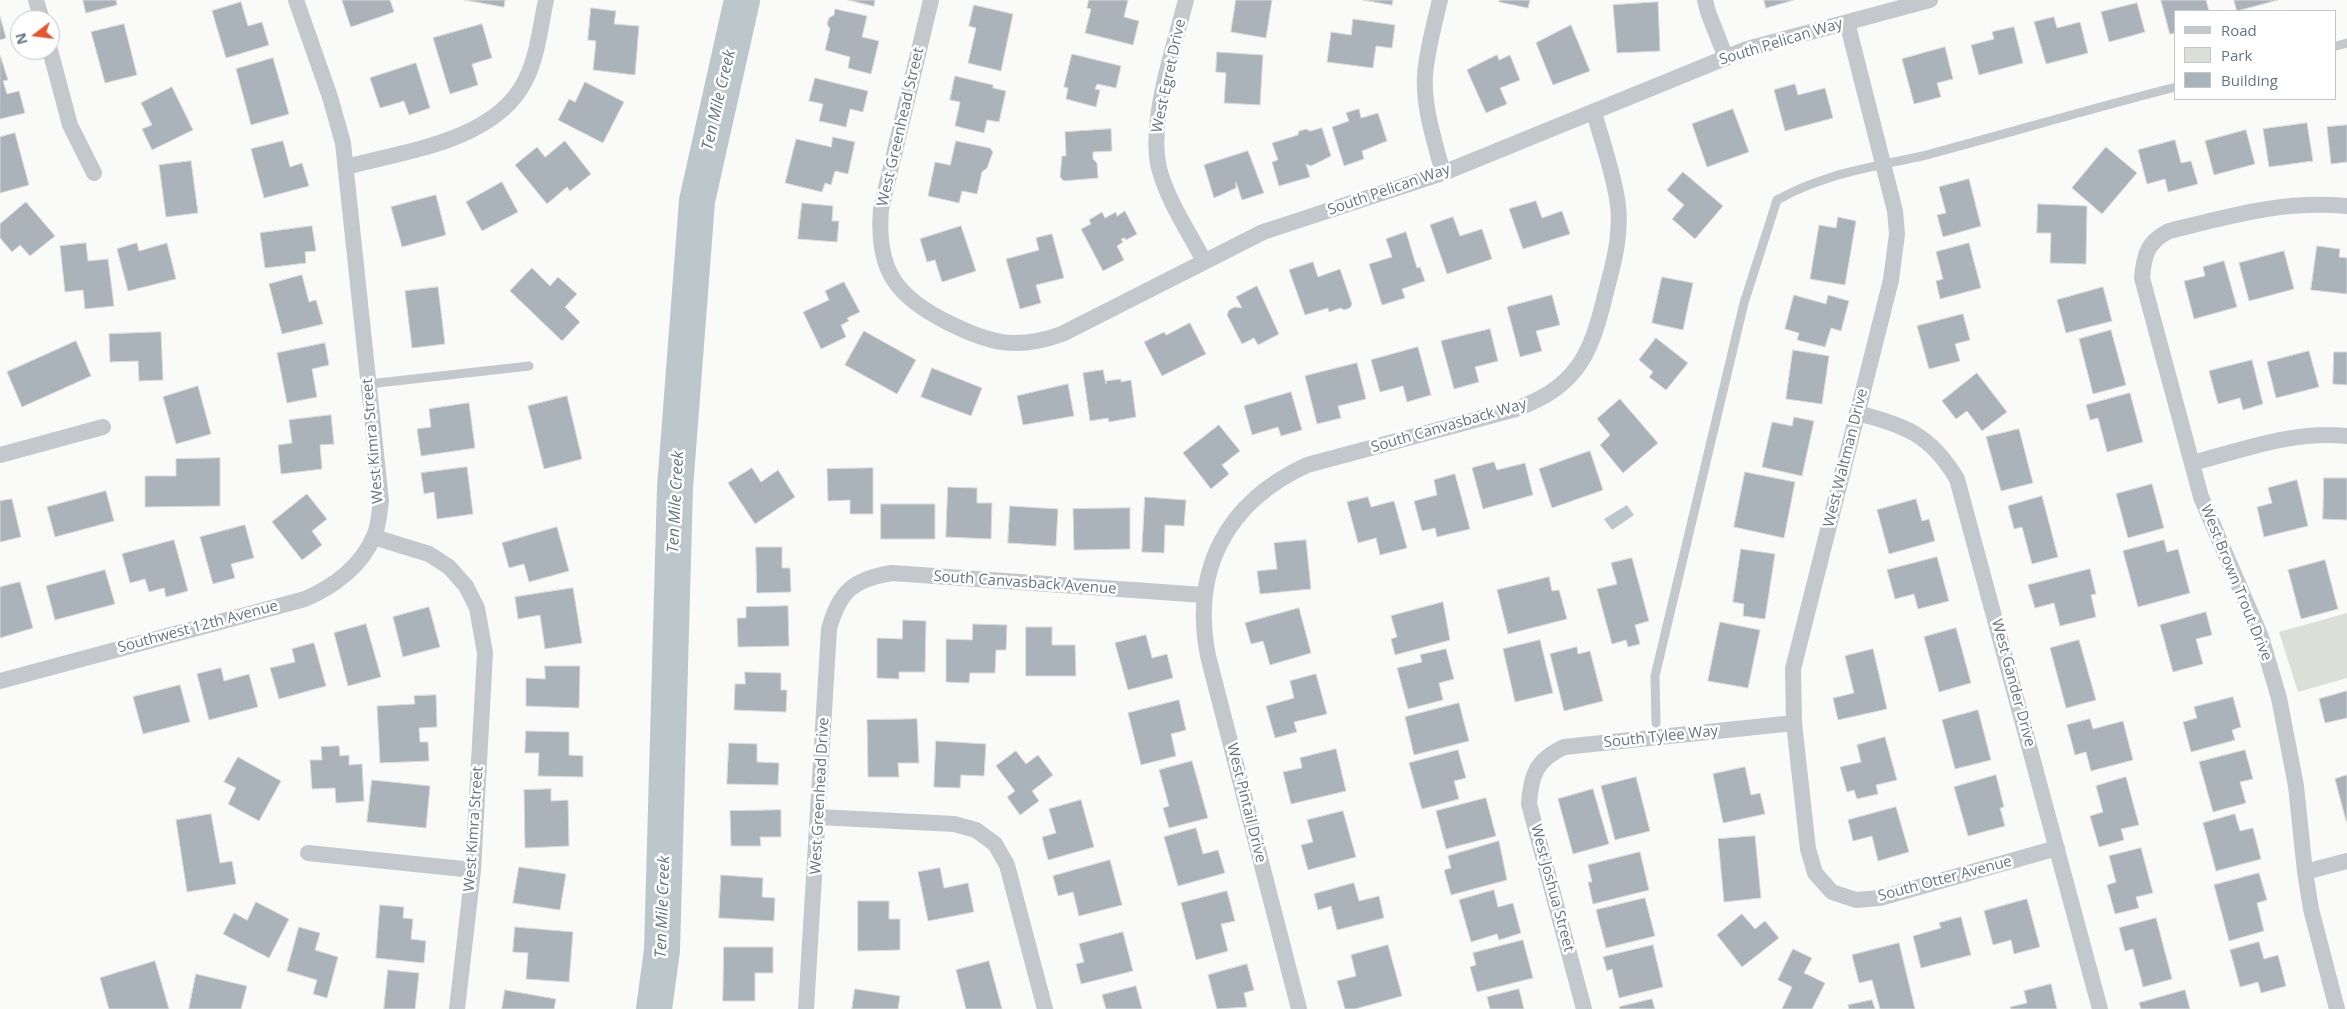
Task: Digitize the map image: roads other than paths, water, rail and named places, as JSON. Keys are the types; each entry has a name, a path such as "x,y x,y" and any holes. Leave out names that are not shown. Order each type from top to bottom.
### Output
{"street":[{"name":"West Kimra Street","path":"296,0 338,120 346,166 381,501 374,537 429,554 442,563 466,586 477,608 485,652 472,870 457,1009"},
{"path":"346,166 454,138 475,130 495,117 512,101 525,82 534,60 546,0"},
{"name":"West Greenhead Street","path":"883,255 879,232 881,209 932,0"},
{"name":"West Egret Drive","path":"1186,0 1156,122 1156,146 1159,169 1168,191 1204,261"},
{"path":"1440,0 1427,53 1425,77 1427,108 1443,173"},
{"path":"1705,0 1726,58"},
{"name":"South Pelican Way","path":"883,255 891,276 900,289 923,310 971,334 993,342 1016,344 1040,342 1062,334 1263,232 1443,173 1747,49 1930,0"},
{"name":"West Waltman Drive","path":"1832,892 1815,873 1808,849 1794,723 1793,669 1896,258 1895,211 1847,22"},
{"path":"53,60 70,125 94,173"},
{"name":"South Canvasback Way","path":"1204,595 1212,562 1221,540 1234,521 1254,498 1286,475 1307,465 1516,409 1539,400 1552,392 1575,372 1588,352 1597,331 1617,250 1620,226 1618,203 1594,112"},
{"name":"West Brown Trout Drive","path":"2337,1009 2311,909 2296,786 2279,698 2261,637 2201,497 2142,278 2147,248 2157,237 2169,232 2257,209 2293,204 2347,206"},
{"name":"West Gander Drive","path":"1857,413 1910,430 1929,442 1940,453 1958,479 2100,1009"},
{"path":"0,455 103,427"},
{"path":"2192,463 2297,436 2328,434 2347,436"},
{"name":"Southwest 12th Avenue","path":"0,681 305,598 329,589 355,565 374,537"},
{"name":"South Canvasback Avenue","path":"849,588 869,576 892,573 1204,595"},
{"name":"West Greenhead Drive","path":"806,1009 829,629 835,607 849,588"},
{"name":"West Pintail Drive","path":"1204,595 1204,633 1208,656 1299,1009"},
{"name":"South Tylee Way","path":"1536,767 1549,754 1564,748 1794,723"},
{"name":"West Joshua Street","path":"1536,767 1530,785 1529,804 1584,1009"},
{"path":"819,817 954,824 976,830 995,844 1007,864 1045,1009"},
{"name":"South Otter Avenue","path":"1832,892 1856,900 1880,898 2057,848"},
{"path":"308,853 472,870"},
{"path":"2305,872 2347,861"}],"lane":[{"path":"1656,723 1655,676 1744,303 1778,200 1804,185 1884,162 1927,154 2174,88"},
{"path":"369,384 529,366"}],"waterway":[{"name":"Ten Mile Creek","path":"654,1009 662,950 675,488 697,201 742,0"}]}
